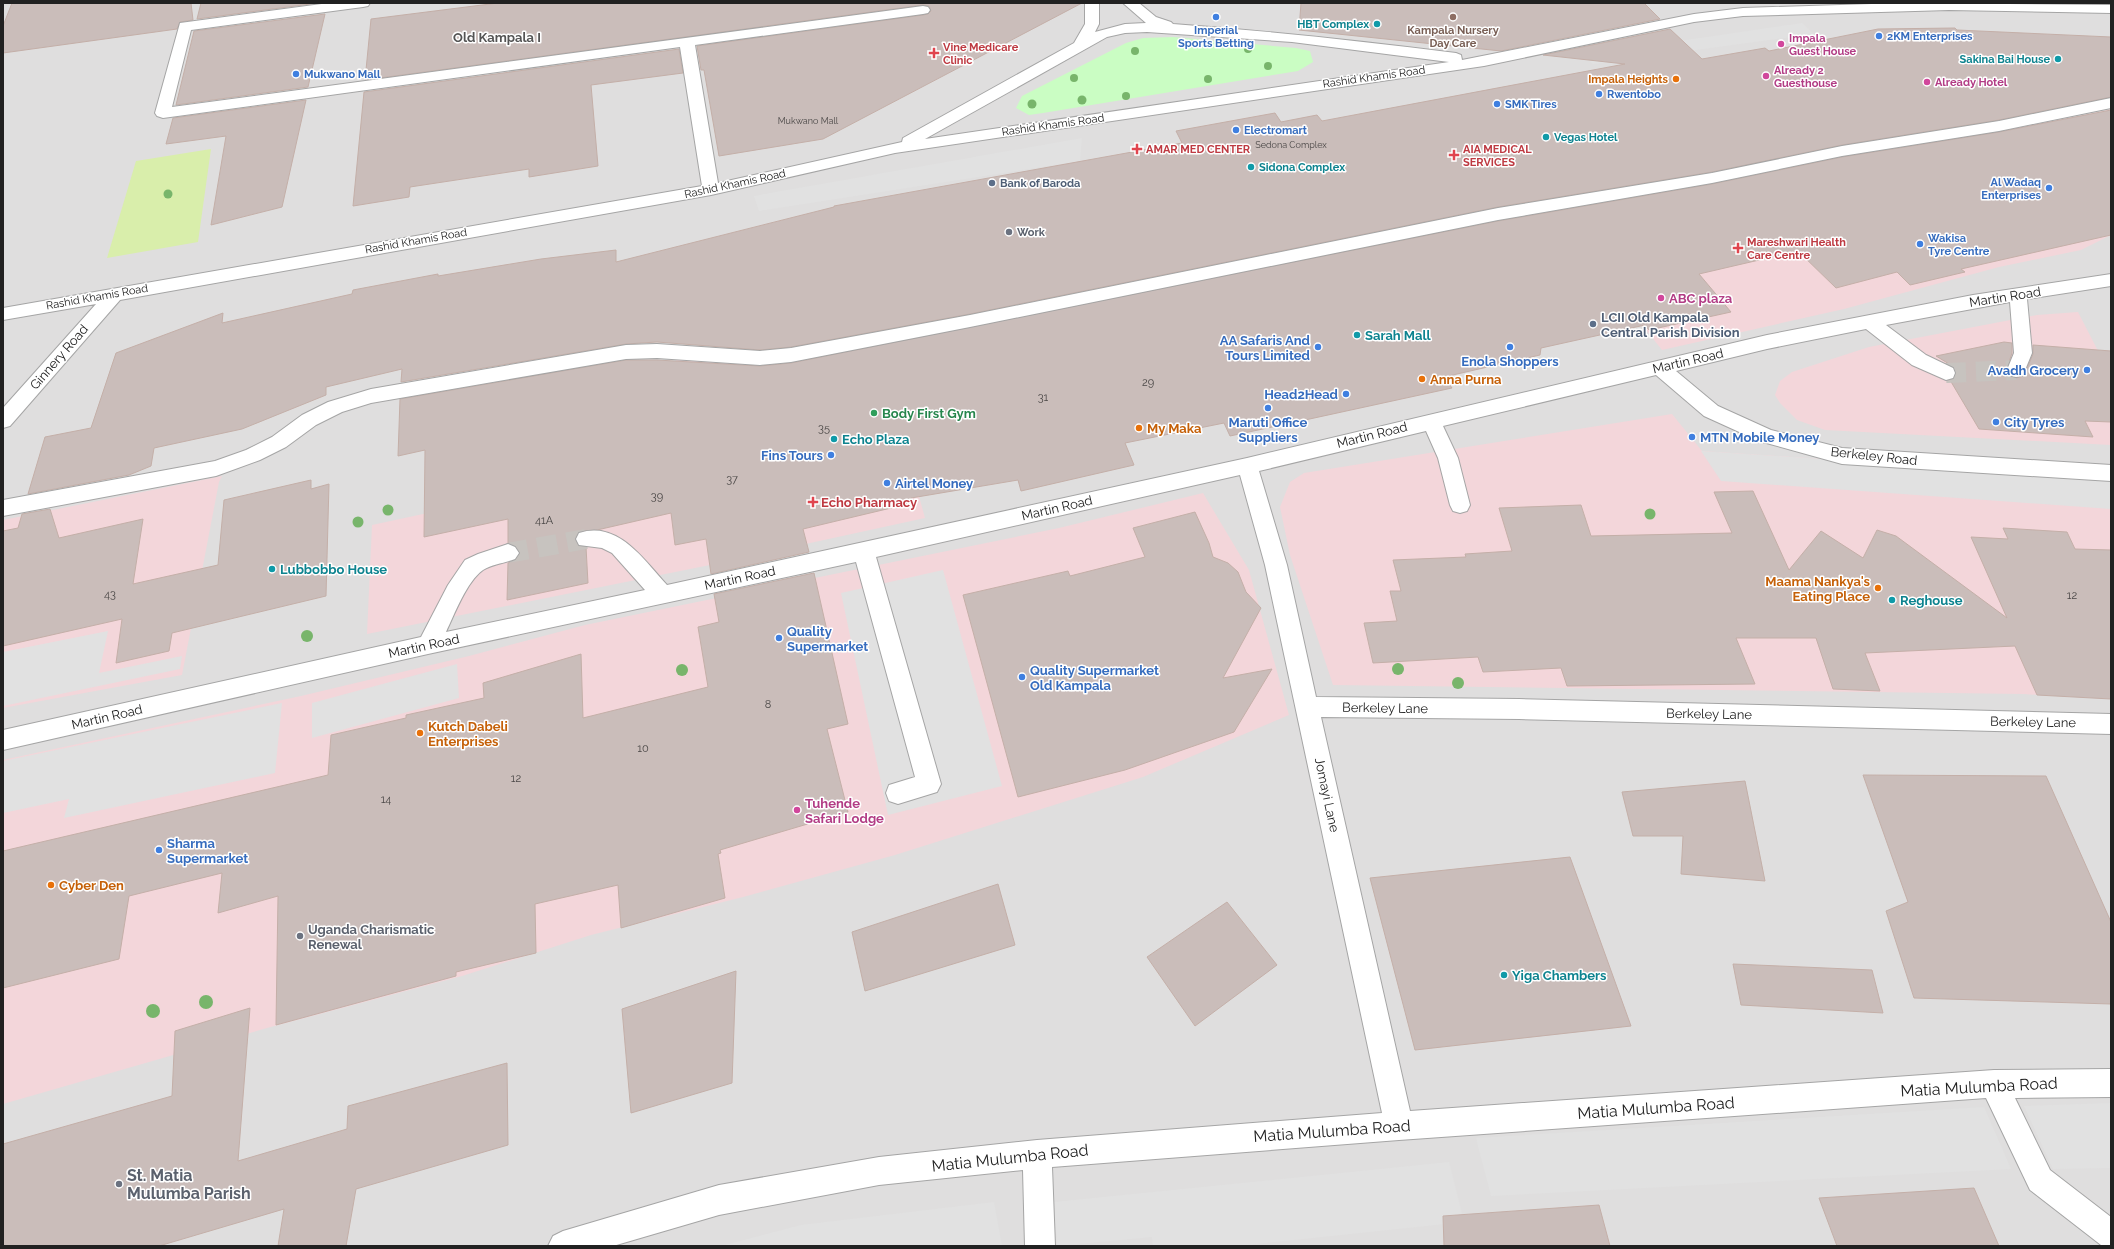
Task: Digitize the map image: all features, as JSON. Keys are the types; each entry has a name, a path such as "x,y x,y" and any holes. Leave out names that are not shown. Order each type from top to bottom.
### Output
{"street":[{"path":"363,3 185,26 162,113 923,10"},
{"path":"1080,46 1092,24 1092,3"},
{"path":"1130,3 1151,20 1180,30"},
{"name":"Rashid Khamis Road","path":"3,314 711,190 895,148 1484,61 1694,18 1743,12 1949,6 2111,9"},
{"path":"895,148 1102,34 1120,28 1257,33 1484,61"},
{"path":"688,42 711,190"},
{"path":"3,508 216,468 253,456 279,442 309,420 335,407 371,396 626,352 657,351 695,353 726,357 760,358 791,355 970,321 1498,214 1712,178 1842,151 1999,126 2111,103"},
{"name":"Martin Road","path":"3,740 428,645 663,595 1247,466 1767,342 1973,301 2111,280"},
{"name":"Ginnery Road","path":"3,421 115,294"},
{"path":"2016,370 2021,362 2023,353 2018,295"},
{"path":"1870,322 1919,360 1946,373"},
{"name":"Berkeley Road","path":"1659,367 1711,411 1766,436 1842,456 2111,473"},
{"path":"1432,421 1448,458 1460,505"},
{"name":"Jomayi Lane","path":"1247,466 1276,565 1399,1126"},
{"path":"586,539 605,540 618,547 663,595"},
{"path":"864,551 928,784 898,793"},
{"path":"428,645 462,580 473,566 508,553"},
{"name":"Berkeley Lane","path":"1308,707 1519,709 2111,724"},
{"name":"Matia Mulumba Road","path":"563,1246 719,1200 879,1172 1037,1154 1399,1126 1994,1084 2111,1083"},
{"path":"1994,1084 2040,1180 2111,1236"},
{"path":"1037,1154 1040,1246"}],"shaded area":[{"path":"3,3 2111,3 2111,1246 3,1246"},
{"path":"1802,23 1814,34 1593,64 1584,55"},
{"path":"2111,109 2111,235 2081,250 1999,267 1844,309 1662,350 1554,214 1639,195 1724,184 1792,167"},
{"path":"1082,138 1080,161 759,211 754,196"},
{"path":"2078,312 2111,376 2111,445 1825,430 1797,420 1780,403 1775,395 1780,381 1792,372 1869,347 2037,315"},
{"path":"878,348 925,518 705,566 367,634 372,525 502,497 691,463 676,360 754,362"},
{"path":"1672,414 1702,451 2111,478 2111,699 2023,694 1333,685 1290,555 1280,507 1290,482 1304,473"},
{"path":"1701,451 2111,478 2111,509 1721,481"},
{"path":"222,476 219,482 182,675 3,708 3,520"},
{"path":"1203,493 1249,570 1289,715 1143,777 895,855 743,897 591,935 462,976 267,1028 3,1104 3,760 301,696 469,656 585,625 1059,528"},
{"path":"943,570 1002,786 888,815 841,593"},
{"path":"108,631 99,673 182,656 180,669 3,706 3,652"},
{"path":"457,664 459,698 312,738 312,703"},
{"path":"282,703 275,773 64,818 69,799 3,813 3,761"},
{"path":"2111,1103 2111,1168 2053,1169 2024,1106"},
{"path":"1984,1107 2011,1169 1491,1196 1476,1138"},
{"path":"1449,1162 1464,1222 1236,1246 1153,1246 1152,1237 1057,1246 1054,1202"},
{"path":"994,1202 1002,1246 721,1246 801,1225"}],"green space":[{"path":"1173,37 1296,48 1310,51 1313,62 1298,71 1043,113 1029,115 1016,108 1022,96 1126,43 1143,38"},
{"path":"211,149 198,242 107,258 136,161"}],"building":[{"path":"12,3 191,3 193,20 180,22 177,29 3,53 3,26"},
{"path":"201,3 318,3 197,19"},
{"path":"498,3 1082,3 823,139 719,156 704,70 701,70 697,46 923,15 928,14 931,11 929,6 923,5 365,80 371,19"},
{"path":"1301,3 1644,3 1660,19 1501,51 1299,30"},
{"path":"325,14 308,87 176,105 194,31"},
{"path":"1955,28 1957,30 2111,37 2111,97 1999,120 1842,145 1712,172 1498,207 970,314 791,347 760,350 657,342 626,344 401,382 402,369 326,387 326,395 242,429 154,448 151,466 129,475 28,494 45,437 91,428 116,353 223,313 222,323 352,294 353,290 438,274 438,276 541,259 616,250 616,262 834,206 1182,143 1176,131 1275,113 1281,122 1317,115 1322,121 1625,64 1543,55 1670,29 1702,59 1765,48 1769,51 1878,29"},
{"path":"679,49 683,73 591,85 598,166 529,177 529,169 410,187 409,197 353,206 364,92"},
{"path":"306,100 282,207 211,225 226,136 166,144 173,118"},
{"path":"2111,110 2111,235 1961,269 1965,272 1910,285 1897,272 1836,288 1798,251 1699,274 1731,312 1649,330 1645,325 1541,348 1540,355 1444,377 1452,388 1305,420 1230,436 1224,423 1125,443 1134,465 1021,491 1018,480 911,498 912,503 803,529 809,552 711,574 706,539 675,545 671,513 597,530 579,532 575,540 579,546 586,547 588,583 507,600 508,563 516,560 520,554 516,546 508,543 508,519 424,537 425,450 398,456 400,399 626,360 657,360 760,366 791,363 1498,221 1712,184 1842,157 1999,132"},
{"path":"2004,342 2012,343 2012,353 2006,371 2009,376 2016,378 2024,376 2033,354 2033,345 2111,351 2111,422 2085,421 2093,437 1979,429 1950,380 1954,379 1956,374 1954,367 1936,356"},
{"path":"311,480 311,489 329,484 326,596 172,633 169,651 116,663 122,619 3,646 3,531 18,528 22,514 50,509 59,538 143,519 133,584 218,565 224,500"},
{"path":"1753,491 1789,570 1821,531 1863,558 1877,530 1896,536 2007,618 1971,537 2008,539 2003,528 2067,532 2075,549 2111,550 2111,699 2037,695 2015,646 1865,653 1880,691 1833,689 1816,638 1736,638 1755,684 1567,686 1561,668 1483,672 1478,657 1373,663 1364,623 1397,621 1390,591 1401,591 1393,560 1466,557 1465,554 1512,551 1499,508 1581,505 1591,536 1732,533 1714,492"},
{"path":"1195,512 1209,543 1213,557 1228,563 1238,572 1246,592 1261,608 1223,678 1272,669 1234,732 1125,770 1018,797 963,595 1068,571 1070,576 1145,557 1133,528"},
{"path":"814,573 848,724 827,729 848,812 720,850 721,853 718,854 725,898 621,928 618,885 535,904 536,953 456,972 456,976 276,1025 278,896 218,913 222,873 129,896 119,959 3,988 3,851 328,775 331,735 406,718 406,715 484,698 483,683 581,654 583,718 708,687 698,627 719,622 714,594"},
{"path":"1863,775 2046,776 2111,922 2111,1004 1914,998 1886,911 1908,902"},
{"path":"1745,781 1765,881 1681,874 1683,836 1633,836 1622,792"},
{"name":"Yiga Chambers","path":"1570,857 1631,1026 1415,1050 1370,878"},
{"path":"998,884 1015,945 865,991 852,932"},
{"path":"1227,902 1277,965 1195,1026 1147,957"},
{"path":"1733,964 1872,970 1883,1013 1741,1005"},
{"path":"736,971 732,1083 631,1113 622,1009"},
{"path":"250,1008 238,1161 347,1129 348,1106 507,1063 508,1145 356,1189 346,1246 278,1246 284,1209 159,1246 3,1246 3,1144 172,1096 175,1031"},
{"path":"1974,1188 1999,1246 1837,1246 1819,1198"},
{"path":"1599,1205 1610,1246 1444,1246 1443,1216"}],"tunnel":[{"path":"1946,373 2016,370"},
{"path":"508,553 586,539"}],"place":[{"name":"Imperial Sports Betting","path":"1216,17"},
{"name":"Kampala Nursery Day Care","path":"1453,17"},
{"name":"HBT Complex","path":"1377,24"},
{"name":"2KM Enterprises","path":"1879,36"},
{"name":"Impala Guest House","path":"1781,44"},
{"name":"Vine Medicare Clinic","path":"934,53"},
{"name":"Sakina Bai House","path":"2058,59"},
{"name":"Mukwano Mall","path":"296,74"},
{"name":"Already 2 Guesthouse","path":"1766,76"},
{"name":"Impala Heights","path":"1676,79"},
{"name":"Already Hotel","path":"1927,82"},
{"name":"Rwentobo","path":"1599,94"},
{"name":"SMK Tires","path":"1497,104"},
{"name":"Electromart","path":"1236,130"},
{"name":"Vegas Hotel","path":"1546,137"},
{"name":"AMAR MED CENTER","path":"1137,149"},
{"name":"AIA MEDICAL SERVICES","path":"1454,155"},
{"name":"Sidona Complex","path":"1251,167"},
{"name":"Bank of Baroda","path":"992,183"},
{"name":"Al Wadaq Enterprises","path":"2049,188"},
{"name":"Work","path":"1009,232"},
{"name":"Wakisa Tyre Centre","path":"1920,244"},
{"name":"Mareshwari Health Care Centre","path":"1738,248"},
{"name":"ABC plaza","path":"1661,298"},
{"name":"LCII Old Kampala Central Parish Division","path":"1593,324"},
{"name":"Sarah Mall","path":"1357,335"},
{"name":"AA Safaris And Tours Limited","path":"1318,347"},
{"name":"Enola Shoppers","path":"1510,347"},
{"name":"Avadh Grocery","path":"2087,370"},
{"name":"Anna Purna","path":"1422,379"},
{"name":"Head2Head","path":"1346,394"},
{"name":"Maruti Office Suppliers","path":"1268,408"},
{"name":"Body First Gym","path":"874,413"},
{"name":"City Tyres","path":"1996,422"},
{"name":"My Maka","path":"1139,428"},
{"name":"MTN Mobile Money","path":"1692,437"},
{"name":"Echo Plaza","path":"834,439"},
{"name":"Fins Tours","path":"831,455"},
{"name":"Airtel Money","path":"887,483"},
{"name":"Echo Pharmacy","path":"813,502"},
{"name":"Lubbobbo House","path":"272,569"},
{"name":"Maama Nankya's Eating Place","path":"1878,588"},
{"name":"Reghouse","path":"1892,600"},
{"name":"Quality Supermarket","path":"779,638"},
{"name":"Quality Supermarket Old Kampala","path":"1022,677"},
{"name":"Kutch Dabeli Enterprises","path":"420,733"},
{"name":"Tuhende Safari Lodge","path":"797,810"},
{"name":"Sharma Supermarket","path":"159,850"},
{"name":"Cyber Den","path":"51,885"},
{"name":"Uganda Charismatic Renewal","path":"300,936"},
{"name":"Yiga Chambers","path":"1504,975"},
{"name":"St. Matia Mulumba Parish","path":"119,1184"}],"district":[{"name":"Old Kampala I","path":"497,37"}]}
